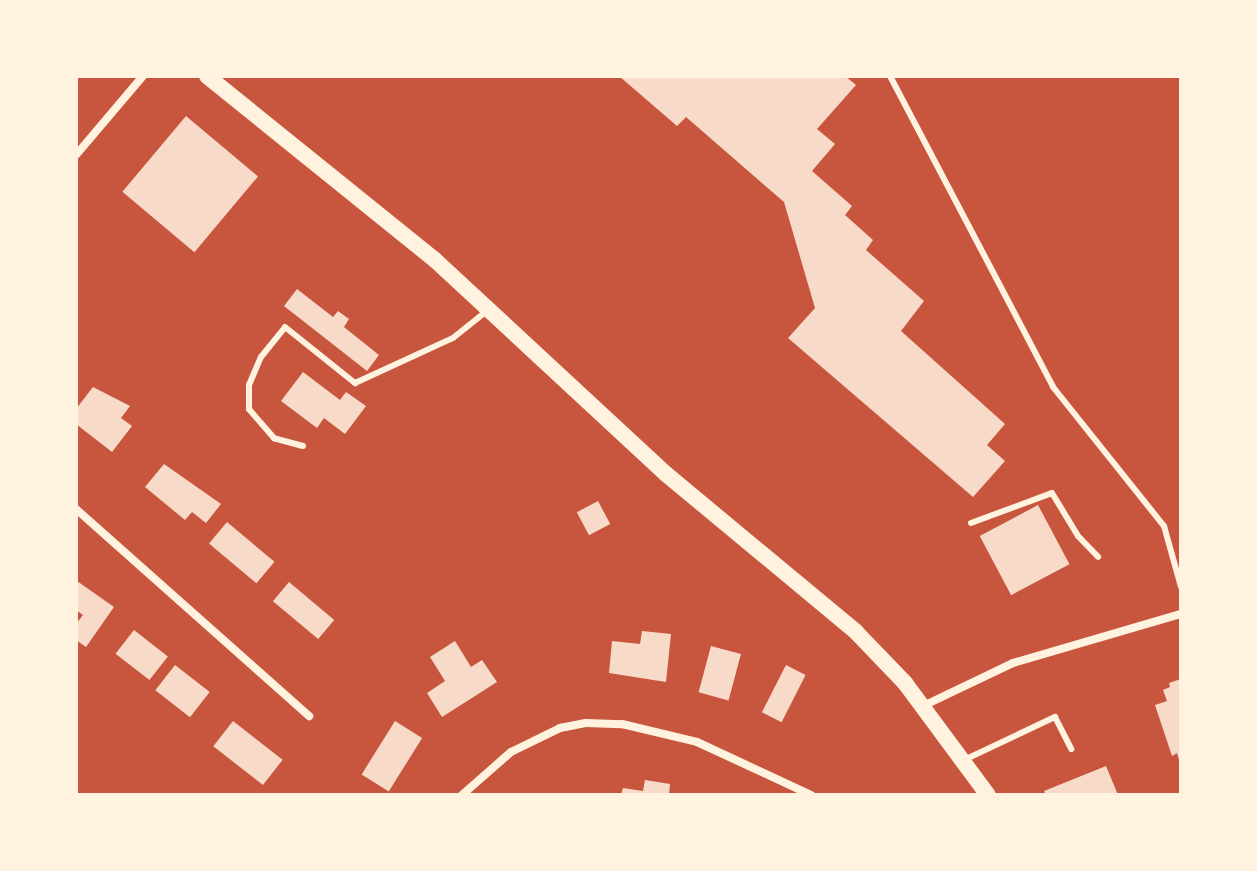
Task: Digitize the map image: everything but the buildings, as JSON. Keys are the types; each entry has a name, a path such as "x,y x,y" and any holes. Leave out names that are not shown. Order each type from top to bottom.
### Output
{"main road":[{"path":"207,76 488,310 666,474 856,632 923,706 988,795"}],"street":[{"path":"76,155 143,76"},
{"path":"76,509 309,716"},
{"path":"923,706 1013,663 1181,614"},
{"path":"462,795 511,752 560,728 586,723 622,724 697,742 811,795"}],"lane":[{"path":"890,76 1053,387 1164,526 1181,587"},
{"path":"303,446 274,438 249,409 249,385 261,357 285,327 355,383 453,338 488,310"},
{"path":"971,523 1052,493 1078,536 1098,557"},
{"path":"964,760 1055,717 1071,749"}]}
